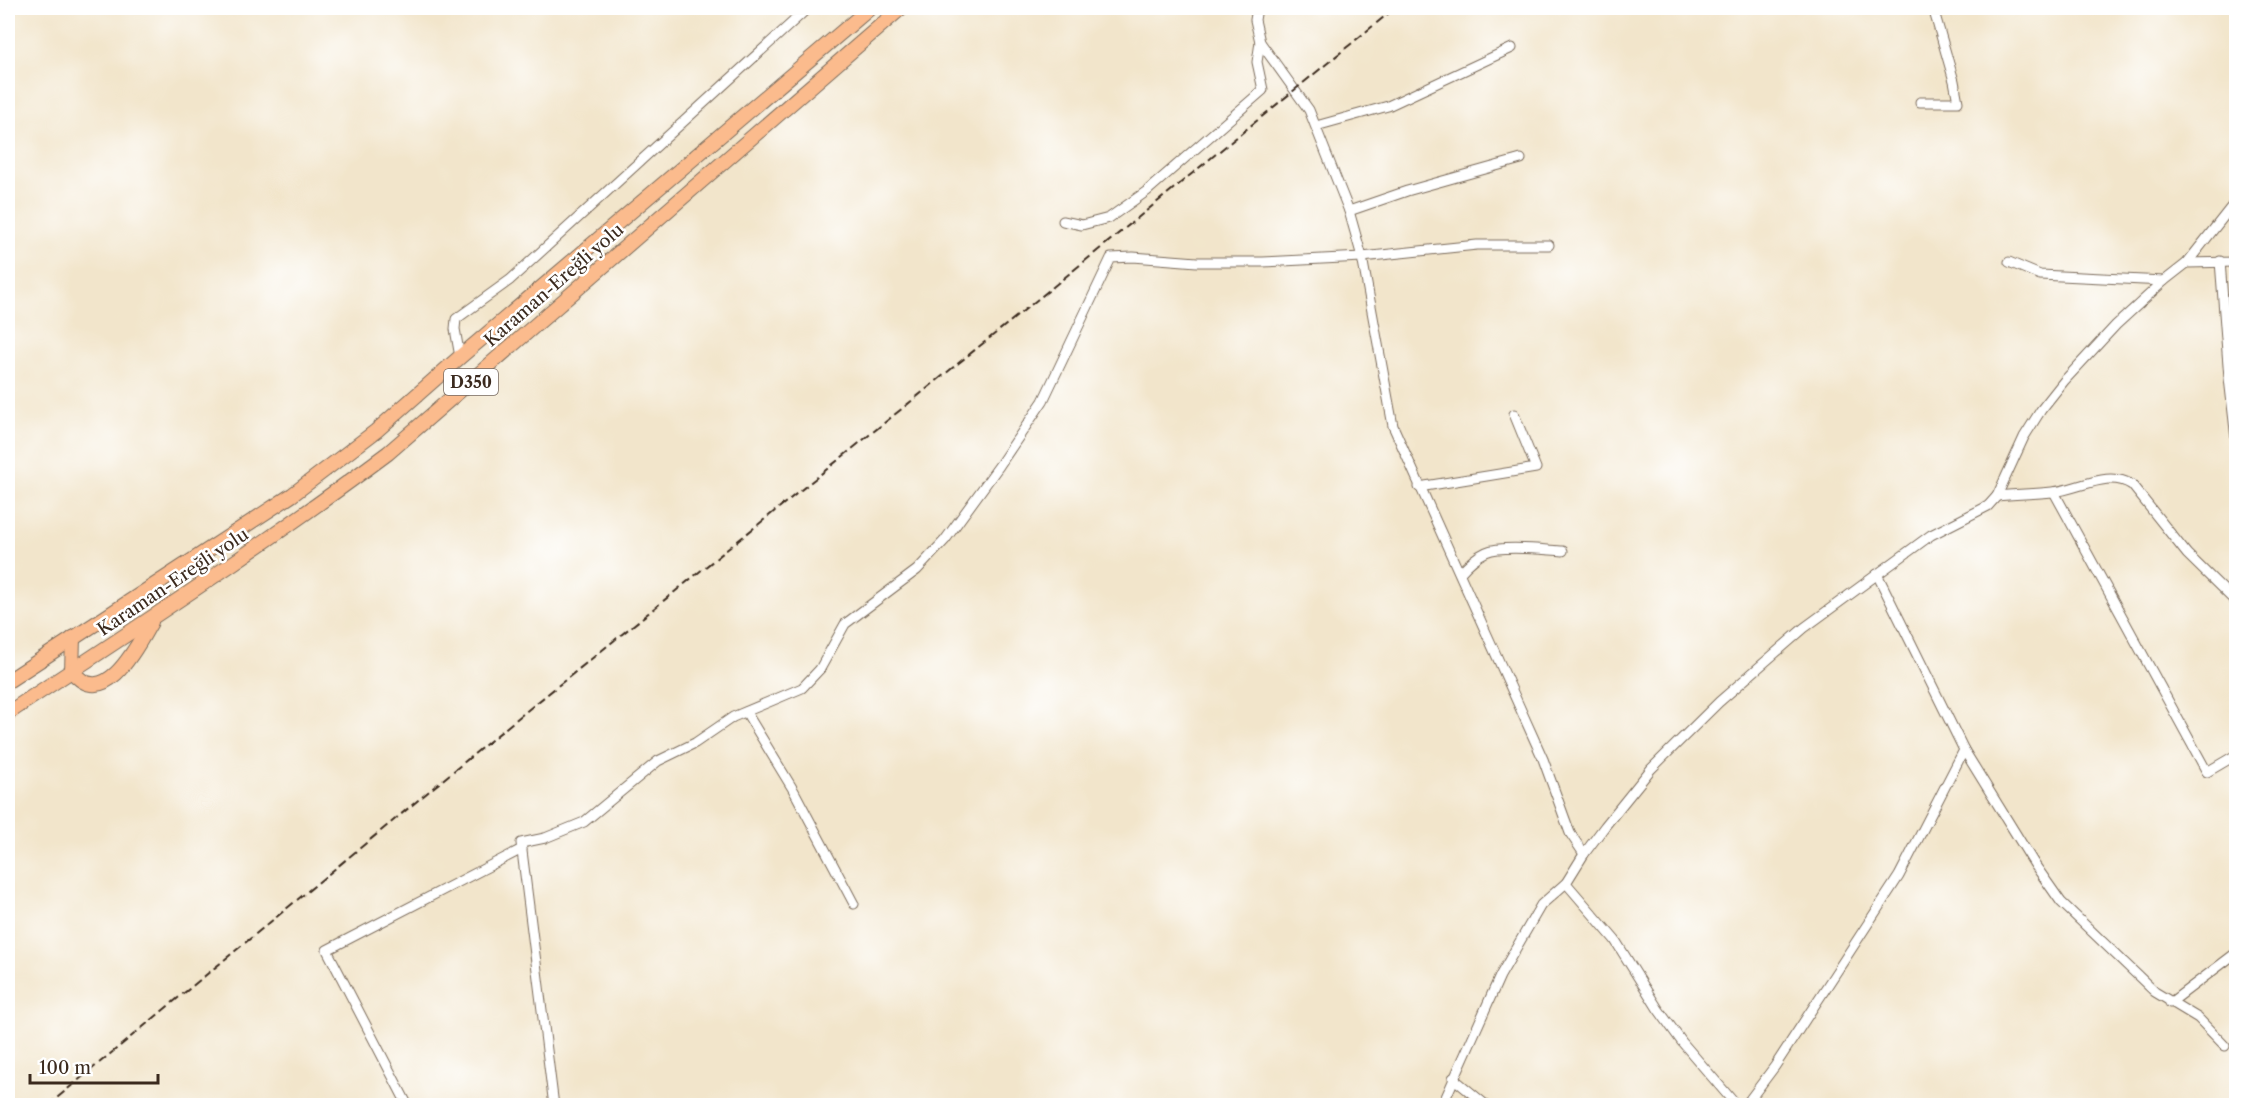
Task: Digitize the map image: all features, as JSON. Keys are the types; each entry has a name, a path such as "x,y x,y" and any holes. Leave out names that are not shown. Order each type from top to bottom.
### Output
{"highway":[{"name":"Karaman-Ereğli yolu","path":"8,681 292,495 376,431 870,8"},
{"name":"Karaman-Ereğli yolu","path":"8,713 152,619 316,507 388,453 901,8"},
{"path":"72,638 72,671 86,684 96,684 109,680 132,654 152,619"}],"street":[{"path":"460,357 455,329 456,319 510,280 808,8"},
{"path":"1063,221 1082,225 1109,218 1147,191 1263,90 1257,62 1260,42 1255,20 1257,8"},
{"path":"1920,102 1958,102 1933,8"},
{"path":"1260,42 1303,100 1316,126 1349,211 1362,257 1393,426 1543,759 1570,833 1584,854"},
{"path":"1316,126 1388,106 1512,48"},
{"path":"1349,211 1407,191 1521,159"},
{"path":"1442,1106 1500,976 1541,905 1566,884 1584,854 1651,769 1719,702 1804,628 1931,535 1988,506 1996,496 2024,437 2041,410 2064,381 2116,325 2187,263 2236,201"},
{"path":"408,1106 327,950 521,846 584,822 658,761 695,743 733,717 802,688 820,669 845,624 917,570 945,540 1043,401 1111,258 1263,262 1362,257 1477,244 1549,245"},
{"path":"2220,261 2236,438"},
{"path":"2009,262 2040,275 2164,281"},
{"path":"2187,263 2236,262"},
{"path":"1419,487 1536,468 1514,414"},
{"path":"1996,496 2026,492 2054,492 2113,477 2125,480 2132,485 2187,554 2236,602"},
{"path":"2054,492 2207,772 2236,756"},
{"path":"1460,573 1474,558 1488,550 1563,551"},
{"path":"1877,574 1964,750 2035,865 2061,902 2155,992 2198,1018 2225,1046"},
{"path":"746,711 794,791 854,904"},
{"path":"1746,1106 1899,876 1964,750"},
{"path":"521,846 554,1106"},
{"path":"1566,884 1615,940 1658,1009 1682,1042 1737,1106"},
{"path":"2170,1003 2236,953"},
{"path":"1453,1078 1487,1106"}],"railway":[{"path":"47,1106 513,722 1395,8"}]}
